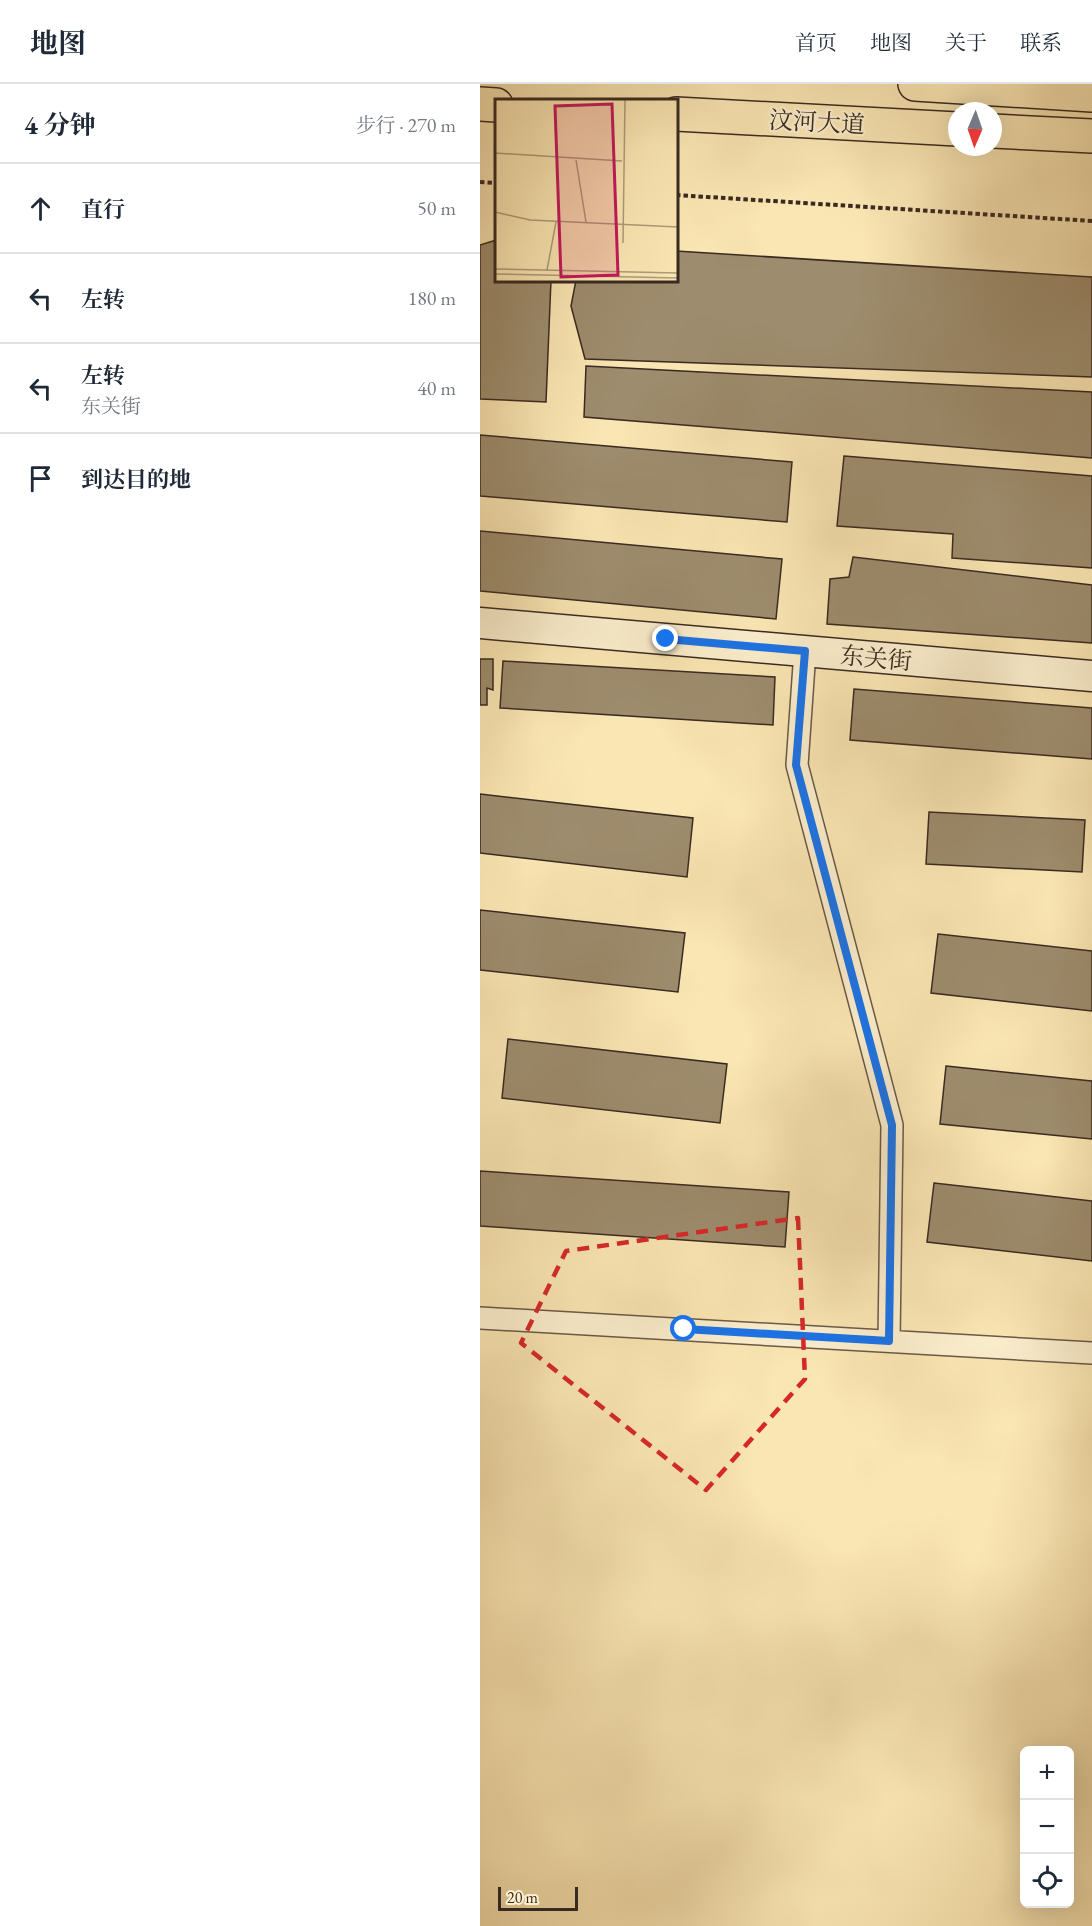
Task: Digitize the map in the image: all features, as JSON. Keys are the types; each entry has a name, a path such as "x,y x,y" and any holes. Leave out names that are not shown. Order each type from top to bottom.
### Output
{"highway":[{"path":"915,84 1092,95"},
{"path":"480,104 495,105"},
{"name":"汶河大道","path":"678,114 948,129"},
{"path":"1002,131 1092,136"}],"street":[{"name":"东关街","path":"480,623 1092,676"},
{"path":"805,651 796,765 892,1125 889,1341"},
{"path":"480,1318 1092,1353"}],"path":[{"path":"480,182 495,183"},
{"path":"678,195 1092,221"}],"highlighted area":[{"path":"798,1218 805,1379 706,1490 521,1343 566,1251"}],"building":[{"path":"495,240 495,282 551,282 546,402 480,399 480,245"},
{"path":"678,251 1092,277 1092,377 585,359 571,306 576,282 678,282"},
{"path":"586,366 1092,392 1092,458 584,417"},
{"path":"480,435 792,462 787,522 480,496"},
{"path":"844,456 1092,476 1092,568 952,558 953,534 837,526"},
{"path":"480,531 782,559 776,619 480,591"},
{"path":"853,557 1092,585 1092,643 827,624 830,579 849,577"},
{"path":"480,659 493,659 493,690 487,688 487,705 480,705"},
{"path":"503,661 775,677 773,725 500,708"},
{"path":"854,689 1092,708 1092,759 850,740"},
{"path":"480,794 693,818 687,877 480,853"},
{"path":"929,812 1085,820 1082,872 926,864"},
{"path":"480,910 685,933 678,992 480,970"},
{"path":"938,934 1092,951 1092,1011 931,993"},
{"path":"508,1039 727,1064 720,1123 502,1098"},
{"path":"946,1066 1092,1081 1092,1139 940,1124"},
{"path":"480,1171 789,1192 785,1247 480,1226"},
{"path":"934,1183 1092,1201 1092,1261 927,1242"}],"route":[{"path":"666,639 805,651 796,765 892,1125 889,1341 684,1329"}]}
